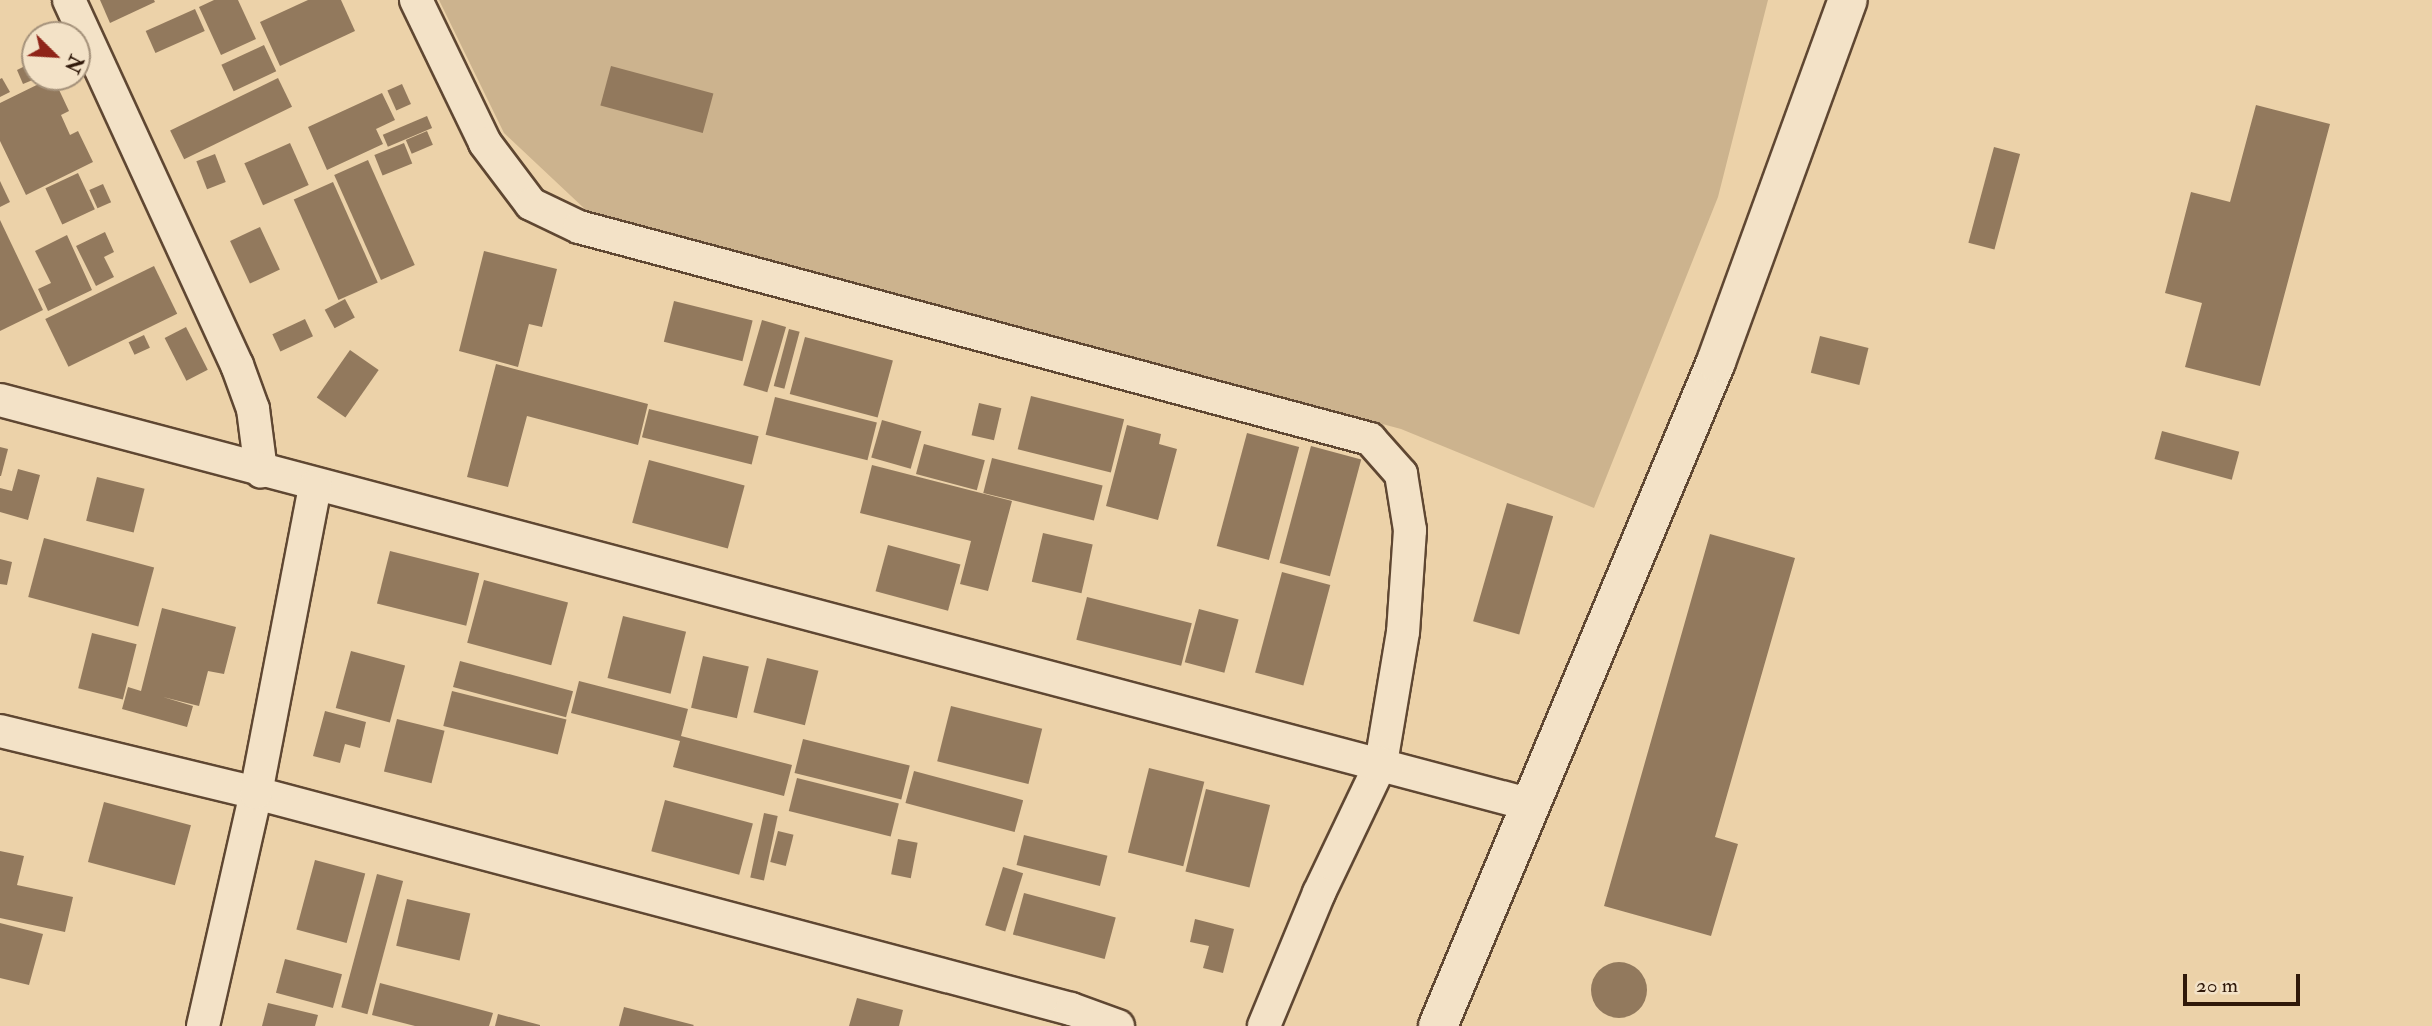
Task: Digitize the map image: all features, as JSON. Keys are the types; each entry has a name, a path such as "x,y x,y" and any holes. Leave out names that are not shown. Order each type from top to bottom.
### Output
{"street":[{"path":"69,0 237,365 253,409 261,471"},
{"path":"416,0 485,143 531,204 579,227 1370,439 1401,474 1410,530 1404,632 1381,763 1319,893 1264,1026"},
{"path":"1438,1026 1528,804 1716,362 1848,0"},
{"path":"0,400 315,486 1381,763 1528,804"},
{"path":"203,1026 256,793 315,486"},
{"path":"0,731 256,793 1071,1009 1118,1026"}],"shaded area":[{"path":"439,0 1768,0 1718,197 1594,508 1401,429 587,211 504,133"}],"building":[{"path":"100,0 154,0 155,2 110,23"},
{"path":"214,0 238,0 256,39 221,55 199,7"},
{"path":"308,0 341,0 355,31 280,66 260,22"},
{"path":"195,9 205,31 155,53 146,31"},
{"path":"264,45 276,71 234,91 221,65"},
{"path":"611,66 713,93 703,133 600,106"},
{"path":"2,78 10,92 0,97 0,79"},
{"path":"278,78 292,107 184,159 170,131"},
{"path":"402,84 411,104 396,111 387,91"},
{"path":"24,91 60,91 69,111 61,115 70,135 78,131 93,162 26,195 0,141 0,103"},
{"path":"382,93 395,120 376,129 383,144 327,170 308,127"},
{"path":"2256,105 2330,124 2260,386 2185,367 2202,303 2165,293 2191,192 2230,202"},
{"path":"427,116 432,128 388,147 383,135"},
{"path":"427,131 433,145 412,154 406,140"},
{"path":"290,143 309,185 263,205 244,163"},
{"path":"404,143 412,163 383,175 374,155"},
{"path":"1994,147 2020,154 1994,250 1968,243"},
{"path":"215,154 226,182 207,189 196,161"},
{"path":"368,160 415,265 381,280 334,175"},
{"path":"78,173 95,209 62,224 45,188"},
{"path":"0,181 10,202 0,207"},
{"path":"333,182 378,282 338,300 294,199"},
{"path":"103,184 111,202 97,208 89,190"},
{"path":"0,220 43,310 0,331"},
{"path":"260,227 280,270 250,284 230,241"},
{"path":"105,232 114,252 104,257 114,277 96,286 76,246"},
{"path":"67,235 92,290 48,311 38,289 51,283 35,251"},
{"path":"484,251 557,269 542,327 529,324 518,367 459,351"},
{"path":"154,266 177,314 68,367 45,319"},
{"path":"345,299 355,318 335,328 325,310"},
{"path":"674,301 753,321 742,361 664,342"},
{"path":"305,319 313,336 280,351 272,334"},
{"path":"762,320 786,327 767,392 743,385"},
{"path":"186,327 208,370 186,381 165,338"},
{"path":"789,329 800,332 784,389 774,386"},
{"path":"144,335 150,348 135,355 129,342"},
{"path":"1820,336 1869,348 1859,385 1811,373"},
{"path":"805,337 893,361 878,418 790,394"},
{"path":"350,350 379,370 345,418 317,398"},
{"path":"496,364 648,404 638,445 527,416 508,487 467,477"},
{"path":"1031,396 1124,419 1111,473 1018,449"},
{"path":"775,397 877,422 867,460 766,435"},
{"path":"979,403 1001,408 994,440 972,435"},
{"path":"649,409 759,436 752,464 642,437"},
{"path":"882,420 921,431 911,469 871,457"},
{"path":"1127,425 1161,434 1159,444 1177,449 1158,520 1106,506"},
{"path":"2162,431 2239,452 2232,480 2154,459"},
{"path":"1247,433 1299,447 1269,560 1217,546"},
{"path":"924,444 985,460 977,490 916,474"},
{"path":"1311,446 1361,459 1330,576 1280,563"},
{"path":"0,447 8,449 1,476 0,476"},
{"path":"992,458 1103,486 1094,521 983,493"},
{"path":"649,460 745,486 728,548 632,523"},
{"path":"872,465 1012,501 988,591 960,584 971,541 860,513"},
{"path":"18,469 40,475 28,520 0,512 0,488 12,491"},
{"path":"97,477 145,489 134,533 86,521"},
{"path":"1507,503 1553,516 1519,634 1473,621"},
{"path":"1043,533 1093,544 1081,593 1032,582"},
{"path":"1710,534 1795,558 1715,837 1738,844 1711,936 1604,906"},
{"path":"44,538 154,568 138,626 28,597"},
{"path":"888,545 960,564 948,611 876,591"},
{"path":"390,551 479,573 466,626 377,603"},
{"path":"0,559 12,562 7,585 0,584"},
{"path":"1282,572 1330,585 1303,685 1255,672"},
{"path":"484,580 568,603 551,665 467,643"},
{"path":"1087,597 1192,623 1181,666 1076,640"},
{"path":"162,608 236,627 224,674 208,671 199,706 163,697 193,706 187,727 122,709 128,687 141,691"},
{"path":"1199,609 1239,620 1224,673 1185,662"},
{"path":"623,616 686,632 671,694 608,678"},
{"path":"92,633 137,644 123,699 78,688"},
{"path":"351,651 405,665 390,722 336,708"},
{"path":"703,656 749,667 737,718 691,708"},
{"path":"767,658 818,671 805,725 753,712"},
{"path":"460,661 573,691 566,717 453,687"},
{"path":"579,681 688,709 681,736 792,765 784,796 673,767 680,741 571,713"},
{"path":"452,691 566,720 558,754 443,726"},
{"path":"951,706 1042,729 1028,784 937,761"},
{"path":"325,711 366,722 360,748 345,744 340,763 313,756"},
{"path":"397,719 445,731 431,783 384,771"},
{"path":"803,739 910,766 901,800 795,773"},
{"path":"1149,768 1204,782 1183,866 1128,852"},
{"path":"914,771 1023,800 1015,832 905,803"},
{"path":"797,778 899,803 891,836 789,811"},
{"path":"1206,789 1270,805 1249,887 1185,871"},
{"path":"665,800 753,824 739,875 651,851"},
{"path":"104,802 191,825 175,885 88,862"},
{"path":"764,813 778,816 764,880 750,878"},
{"path":"778,831 794,835 786,866 770,862"},
{"path":"1024,835 1107,856 1100,886 1017,865"},
{"path":"898,839 918,843 911,878 891,874"},
{"path":"0,851 24,856 17,885 73,897 65,932 0,918"},
{"path":"315,860 365,873 347,943 296,930"},
{"path":"1003,867 1023,873 1005,931 985,925"},
{"path":"377,874 403,881 367,1014 341,1007"},
{"path":"1024,893 1116,918 1105,959 1013,935"},
{"path":"407,899 470,914 460,960 396,946"},
{"path":"1195,919 1234,929 1223,973 1203,968 1209,946 1190,942"},
{"path":"0,923 43,934 29,985 0,978"},
{"path":"285,959 342,974 333,1008 276,993"},
{"path":"1613,962 1625,962 1635,966 1643,974 1647,990 1643,1006 1635,1014 1625,1018 1613,1018 1603,1014 1595,1006 1591,996 1591,984 1595,974 1603,966"},
{"path":"380,983 493,1013 489,1026 415,1026 372,1015"},
{"path":"857,998 903,1010 899,1026 849,1026"},
{"path":"268,1003 318,1015 315,1026 262,1026"},
{"path":"624,1007 694,1025 619,1026"},
{"path":"498,1014 540,1025 540,1026 495,1026"}]}
